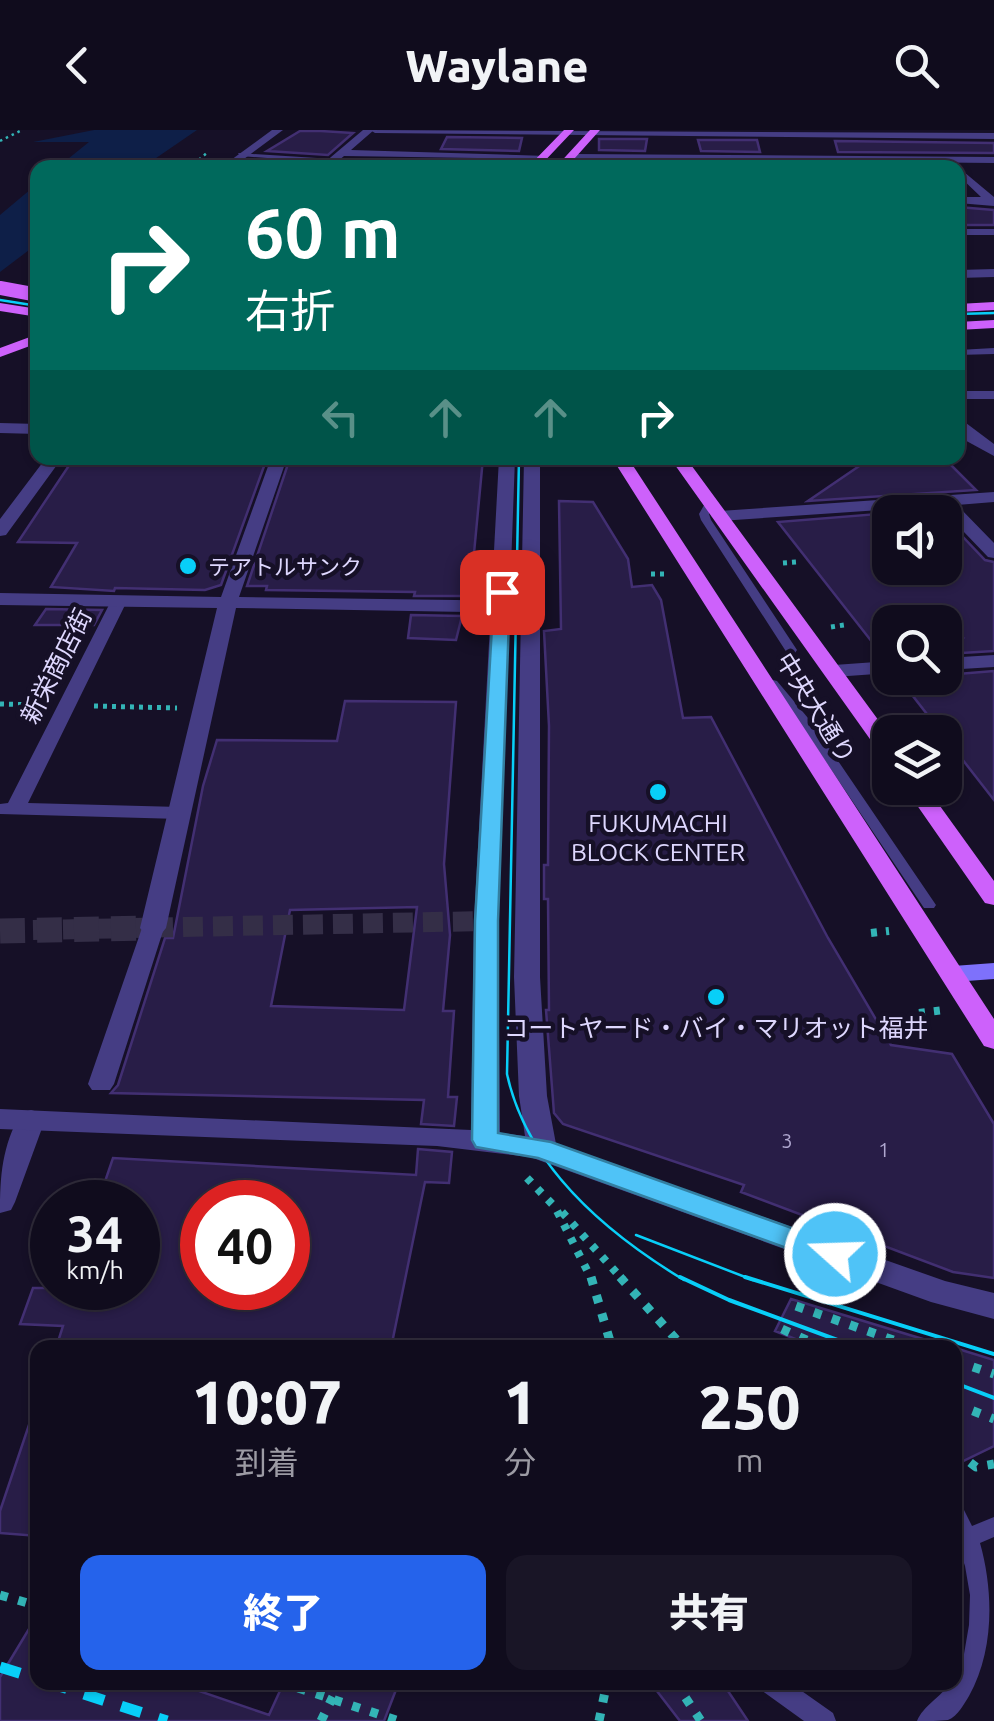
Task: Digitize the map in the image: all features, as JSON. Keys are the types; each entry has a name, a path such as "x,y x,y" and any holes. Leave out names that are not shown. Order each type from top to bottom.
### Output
{"main road":[{"path":"539,160 567,132"},
{"path":"573,160 593,132"},
{"path":"0,288 30,294"},
{"path":"965,308 994,306"},
{"path":"0,307 30,315"},
{"path":"0,339 30,319"},
{"path":"965,326 994,324"},
{"path":"0,353 30,341"},
{"name":"中央大通り","path":"625,465 994,1040"},
{"name":"中央大通り","path":"683,465 872,725"},
{"path":"928,805 994,898"},
{"path":"953,974 994,971"}],"street":[{"path":"234,160 278,130"},
{"path":"334,160 372,130 988,134"},
{"path":"770,133 778,160"},
{"path":"920,136 946,160"},
{"path":"344,153 542,156"},
{"path":"421,160 426,155"},
{"path":"965,164 994,160"},
{"path":"965,177 993,202"},
{"path":"965,200 993,202"},
{"path":"965,232 994,232"},
{"path":"965,274 994,273"},
{"path":"965,395 994,395"},
{"path":"0,428 30,430"},
{"path":"965,432 994,451"},
{"path":"0,531 49,465"},
{"path":"101,1084 153,928 228,602 277,465"},
{"path":"506,465 516,607 526,976 533,1096 542,1149"},
{"path":"485,1140 486,921 531,465"},
{"path":"962,500 994,497"},
{"path":"716,509 872,504"},
{"path":"962,519 994,552"},
{"path":"0,598 516,607"},
{"name":"新栄商店街","path":"119,601 7,809 180,813"},
{"path":"962,663 994,660"},
{"path":"834,671 872,668"},
{"path":"0,1119 485,1140 542,1149 942,1293 994,1306"},
{"path":"0,1202 31,1120"}],"lane":[{"path":"240,154 293,160"},
{"path":"965,353 994,351"},
{"path":"716,509 705,510 706,520 792,650"},
{"path":"755,663 810,726 929,905"},
{"path":"929,1721 961,1693 985,1642 988,1608 984,1576 962,1525"},
{"path":"970,1537 994,1527"},
{"path":"780,1690 824,1721"}],"path":[{"path":"0,140 22,130"},
{"path":"651,574 664,575"},
{"path":"0,704 203,709"},
{"path":"871,933 898,930"},
{"path":"919,1013 945,1010"},
{"path":"516,1176 536,1183 677,1340"},
{"path":"554,1204 608,1317 611,1340"},
{"path":"796,1306 893,1340"},
{"path":"782,1329 806,1340"},
{"path":"962,1363 994,1374"},
{"path":"962,1407 994,1420"},
{"path":"962,1456 976,1467 994,1464"},
{"path":"0,1595 30,1604"},
{"path":"305,1690 399,1721"},
{"path":"321,1721 335,1690"},
{"path":"600,1721 606,1690"},
{"path":"681,1690 702,1721"}],"water":[{"path":"94,130 197,130 153,160 67,160 89,142 33,142"},
{"path":"30,190 30,249 0,272 0,215"}],"building":[{"path":"300,131 353,133 328,155 267,151"},
{"path":"447,137 522,138 519,151 441,149"},
{"path":"599,139 647,139 645,151 599,150"},
{"path":"698,140 757,140 760,152 701,151"},
{"path":"835,141 994,143 994,153 838,152"},
{"path":"965,208 994,210 994,225 965,225"},
{"path":"69,465 264,465 221,585 205,590 51,587 77,543 18,542"},
{"path":"288,465 482,465 471,585 466,596 266,590 267,586 247,586"},
{"path":"861,465 951,465 976,490 872,495 808,501"},
{"path":"559,501 593,502 628,559 632,587 652,585 661,600 683,718 711,717 828,938 891,1045 952,1054 994,1124 994,1278 953,1272 741,1192 744,1185 563,1124 554,1113 546,1010 548,899 544,899 544,865 548,865 549,726 544,631 561,629"},
{"path":"872,514 872,585 962,585 962,536 985,560 994,562 994,651 962,653 962,605 872,605 872,642 778,522"},
{"path":"46,609 102,610 94,625 35,625"},
{"path":"411,615 462,616 456,640 408,638"},
{"path":"994,671 994,800 962,759 962,715 928,715 912,695 962,695 962,674"},
{"path":"345,701 456,702 444,864 450,935 443,1011 454,1011 448,1097 457,1097 454,1126 421,1124 424,1100 111,1093 118,1085 165,938 173,938 203,786 217,740 337,741","holes":["417,907 404,1010 271,1006 290,910"]},
{"path":"418,1149 452,1152 449,1183 425,1182 393,1340 59,1340 63,1326 20,1324 30,1296 30,1310 160,1310 160,1180 106,1180 113,1158 416,1175"},
{"path":"791,1299 926,1340 798,1340 775,1331"},
{"path":"962,1350 994,1360 994,1446 962,1462"},
{"path":"30,1422 30,1535 0,1533 0,1511"},
{"path":"30,1627 30,1690 196,1690 269,1715 280,1690 396,1690 384,1721 0,1721 0,1677"},
{"path":"656,1690 727,1690 748,1721 680,1721"}],"tunnel":[{"path":"33,930 486,921"},
{"path":"0,931 155,928"}],"tram line":[{"path":"0,300 30,305"},
{"path":"965,314 994,313"},
{"path":"519,465 507,1074 517,1108 551,1168 599,1219 684,1280"},
{"path":"636,1235 746,1277"},
{"path":"680,1277 729,1300 837,1340"},
{"path":"746,1277 949,1340"},
{"path":"746,1277 753,1280"},
{"path":"962,1344 994,1354"},
{"path":"962,1386 994,1398"}],"railway":[{"path":"0,1667 30,1676"},
{"path":"72,1690 167,1721"}],"place":[{"name":"テアトルサンク","path":"188,566"},
{"name":"FUKUMACHI BLOCK CENTER","path":"658,792"},
{"name":"コートヤード・バイ・マリオット福井","path":"716,997"}],"route":[{"path":"502,592 486,921 485,1140 533,1146 835,1254"}]}
